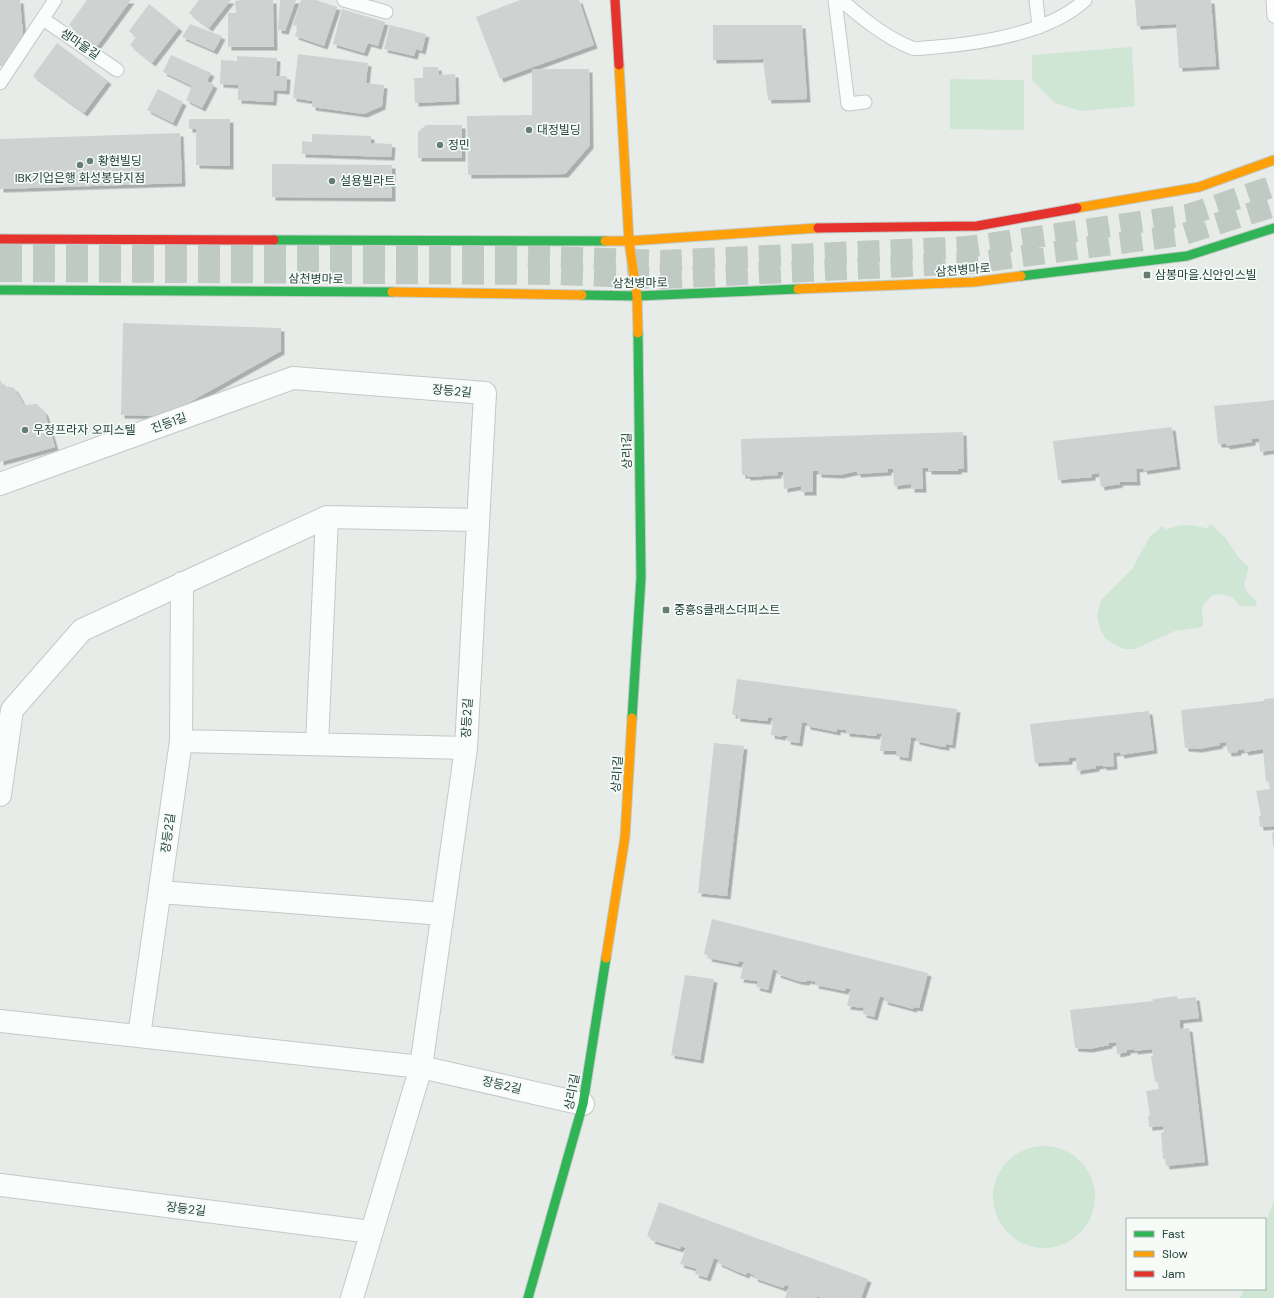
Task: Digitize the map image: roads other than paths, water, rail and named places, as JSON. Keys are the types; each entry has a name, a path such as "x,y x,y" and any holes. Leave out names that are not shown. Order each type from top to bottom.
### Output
{"main road":[{"path":"615,0 629,241"},
{"path":"0,239 629,241 807,228 977,226 1199,187 1274,160"},
{"name":"삼천병마로","path":"0,290 260,290 637,296 974,282 1187,256 1274,228"},
{"name":"상리1길","path":"528,1298 583,1104 625,837 642,578 637,296 629,241"}],"street":[{"name":"장등2길","path":"293,378 485,393 466,748 421,1066 352,1298"},
{"name":"진등1길","path":"0,484 293,378"},
{"path":"0,794 12,710 82,630 327,517 478,520"},
{"path":"317,744 327,517"},
{"name":"장등2길","path":"139,1036 181,740 182,583"},
{"path":"181,740 466,748"},
{"path":"160,892 442,914"},
{"name":"장등2길","path":"0,1021 421,1066 583,1104"},
{"name":"장등2길","path":"0,1185 371,1232"}],"lane":[{"path":"0,83 55,0"},
{"path":"344,0 386,12"},
{"path":"835,0 848,104 865,102"},
{"path":"842,0 869,24 913,49 970,44 1039,27 1077,8 1085,0"},
{"path":"1036,0 1039,27"},
{"path":"1273,0 1274,16"},
{"name":"샘마을길","path":"43,19 116,70"}],"tunnel":[{"path":"0,255 523,256 661,261 967,247 1188,215 1274,186"},
{"path":"0,271 553,274 663,278 971,263 1181,235 1274,206"}],"place":[{"name":"대정빌딩","path":"529,130"},
{"name":"정민","path":"440,145"},
{"name":"황현빌딩","path":"90,161"},
{"name":"IBK기업은행 화성봉담지점","path":"80,165"},
{"name":"설용빌라트","path":"332,181"},
{"name":"삼봉마을.신안인스빌","path":"1147,275"},
{"name":"우정프라자 오피스텔","path":"25,430"},
{"name":"중흥S클래스더퍼스트","path":"666,610"}]}
